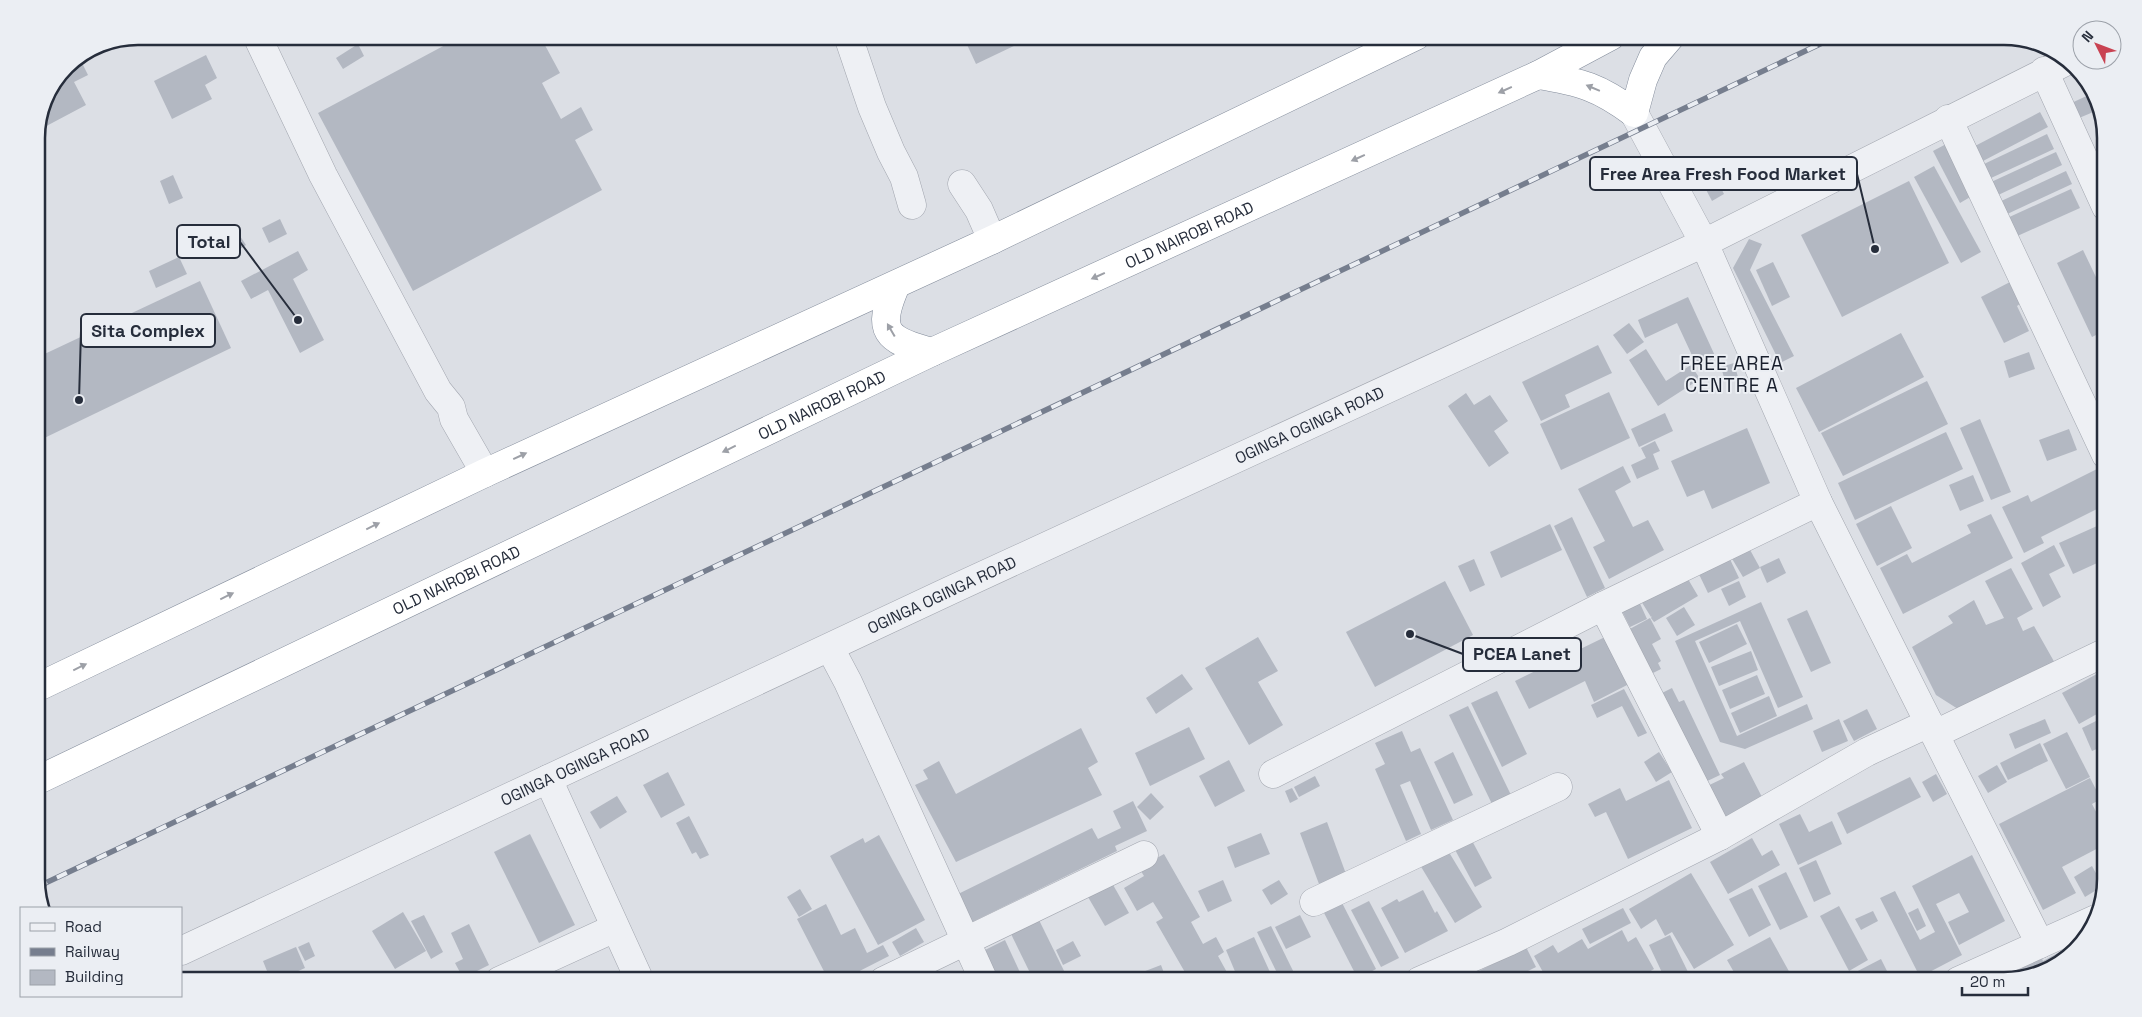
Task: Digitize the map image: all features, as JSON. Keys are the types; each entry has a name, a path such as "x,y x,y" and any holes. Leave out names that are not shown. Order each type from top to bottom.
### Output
{"highway":[{"path":"45,684 485,473 992,240 1397,45"},
{"name":"OLD NAIROBI ROAD","path":"45,777 932,352 1538,75 1594,45"},
{"path":"1538,75 1572,80 1593,87 1611,96 1634,113 1643,80 1653,57 1663,45"},
{"path":"896,285 886,306 885,318 890,332 897,340 909,346 932,352"}],"street":[{"path":"261,45 323,175 438,392 451,407 454,419 485,473"},
{"path":"851,45 872,107 904,177 912,206"},
{"path":"2055,66 2097,182"},
{"name":"OGINGA OGINGA ROAD","path":"182,951 548,780 836,661 949,591 1704,243 2055,66"},
{"path":"1634,113 1704,243 1818,502 2040,944"},
{"path":"1948,119 2097,437"},
{"path":"962,184 979,210 992,240"},
{"path":"1273,774 1603,606 1818,502"},
{"path":"1603,606 1720,836"},
{"path":"1461,972 1720,836 1867,752 1932,729 2097,656"},
{"path":"836,661 980,972"},
{"path":"548,780 636,972"},
{"path":"1314,902 1558,787"},
{"path":"902,972 1144,854"},
{"path":"1978,972 2086,923"},
{"path":"519,972 615,928"}],"building":[{"path":"356,45 358,45 364,56 343,69 336,58"},
{"path":"445,45 545,45 560,73 542,83 561,119 581,107 593,130 575,140 602,190 413,291 318,113"},
{"path":"967,45 1016,45 976,64"},
{"path":"206,55 217,78 205,85 212,99 172,119 154,81"},
{"path":"82,64 88,75 74,82 86,105 46,126 48,114 57,91 72,72"},
{"path":"2087,96 2093,112 2072,121 2065,106"},
{"path":"2040,112 2048,127 1983,161 1975,146"},
{"path":"2047,134 2054,149 1991,178 1984,164"},
{"path":"1950,142 1977,193 1960,203 1933,151"},
{"path":"2056,152 2062,165 1996,196 1989,183"},
{"path":"1934,166 1981,252 1961,263 1914,177"},
{"path":"2066,171 2072,184 2003,216 1997,203"},
{"path":"173,175 183,198 169,204 160,181"},
{"path":"1715,176 1724,194 1712,201 1702,182"},
{"path":"1909,181 1949,263 1842,317 1801,235"},
{"path":"2071,189 2080,208 2013,238 2005,219"},
{"path":"280,219 287,234 269,243 262,228"},
{"path":"238,233 246,245 231,255 223,243"},
{"path":"1749,239 1762,244 1750,270 1794,356 1780,363 1733,268"},
{"path":"2083,250 2097,279 2097,334 2092,337 2057,263"},
{"path":"298,251 308,270 293,279 324,340 300,353 268,290 251,299 241,281"},
{"path":"179,257 187,274 156,288 149,271"},
{"path":"1773,262 1790,297 1772,306 1756,270"},
{"path":"200,281 231,348 45,438 45,354"},
{"path":"2010,282 2021,303 2017,306 2029,331 2004,343 1981,297"},
{"path":"1688,297 1716,358 1697,366 1677,323 1645,338 1638,320"},
{"path":"1629,323 1644,342 1627,354 1613,335"},
{"path":"1901,333 1924,377 1819,432 1796,388"},
{"path":"1598,345 1612,373 1565,395 1570,407 1541,421 1522,382"},
{"path":"1646,349 1666,381 1691,365 1700,379 1658,406 1629,360"},
{"path":"2029,352 2035,369 2009,378 2004,361"},
{"path":"1734,363 1738,377 1725,381 1721,367"},
{"path":"1927,381 1948,424 1843,476 1821,433"},
{"path":"1609,392 1630,438 1561,470 1540,424"},
{"path":"1466,393 1474,405 1490,395 1508,421 1494,431 1509,453 1489,467 1448,406"},
{"path":"1665,413 1673,431 1639,447 1631,429"},
{"path":"1980,419 2011,492 1991,500 1960,428"},
{"path":"1747,428 1770,483 1712,509 1704,490 1687,497 1671,461"},
{"path":"2069,429 2077,450 2047,461 2039,440"},
{"path":"1946,432 1963,469 1855,520 1838,483"},
{"path":"1655,441 1660,451 1653,454 1659,469 1637,479 1631,465 1646,458 1641,448"},
{"path":"1623,466 1631,482 1615,491 1633,527 1648,520 1664,550 1609,579 1593,547 1605,541 1578,489"},
{"path":"2097,469 2097,509 2041,537 2044,543 2024,553 2002,507 2028,495 2031,502"},
{"path":"1973,475 1984,501 1960,511 1949,485"},
{"path":"1891,506 1912,548 1877,566 1856,524"},
{"path":"1991,514 2013,558 1903,614 1880,568 1907,554 1912,563 1971,533 1967,525"},
{"path":"1572,517 1605,588 1587,597 1554,526"},
{"path":"1550,524 1562,550 1501,578 1490,552"},
{"path":"2097,526 2097,563 2073,574 2059,543"},
{"path":"2054,545 2065,566 2049,574 2061,597 2043,607 2021,563"},
{"path":"1749,548 1760,568 1743,577 1731,557"},
{"path":"1727,553 1739,578 1708,593 1696,568"},
{"path":"1779,558 1786,573 1767,583 1760,567"},
{"path":"1474,559 1485,585 1470,592 1458,566"},
{"path":"2011,568 2033,609 2017,618 2023,631 2034,626 2056,665 1958,709 1936,695 1912,647 1953,623 1948,616 1974,600 1986,625 2004,618 1985,581"},
{"path":"1685,574 1698,596 1654,622 1641,601"},
{"path":"1445,581 1473,635 1375,687 1346,632"},
{"path":"1739,581 1746,597 1729,606 1721,589"},
{"path":"1637,597 1647,619 1630,627 1619,605"},
{"path":"1761,602 1803,697 1778,708 1740,621 1695,641 1737,736 1807,704 1813,719 1745,749 1720,742 1675,641"},
{"path":"1684,607 1695,625 1677,636 1666,618"},
{"path":"1807,610 1831,663 1811,672 1787,619"},
{"path":"1650,618 1661,639 1652,644 1661,661 1658,663 1661,669 1649,675 1626,631"},
{"path":"1737,624 1747,644 1709,663 1699,642"},
{"path":"1258,637 1278,671 1258,682 1283,725 1249,745 1205,668"},
{"path":"1605,637 1629,684 1594,702 1585,681 1529,709 1515,681"},
{"path":"1751,651 1758,670 1719,686 1711,667"},
{"path":"1182,674 1193,689 1156,714 1146,698"},
{"path":"2097,674 2097,714 2079,724 2062,693"},
{"path":"1757,675 1765,694 1730,709 1722,690"},
{"path":"1672,688 1679,702 1684,700 1720,775 1699,785 1656,696"},
{"path":"1624,689 1647,733 1638,737 1622,706 1597,718 1591,705"},
{"path":"1497,691 1527,754 1502,767 1471,703"},
{"path":"1769,696 1777,716 1740,733 1731,713"},
{"path":"1468,706 1511,795 1492,804 1449,715"},
{"path":"1867,709 1877,729 1854,741 1843,721"},
{"path":"1839,719 1848,741 1822,752 1813,731"},
{"path":"2045,719 2051,733 2015,749 2009,734"},
{"path":"2096,721 2097,749 2092,751 2082,728"},
{"path":"1189,727 1205,759 1150,786 1135,753"},
{"path":"1081,728 1098,762 1088,768 1102,795 956,862 915,785 928,779 923,770 939,761 956,794"},
{"path":"1402,731 1411,752 1420,748 1453,820 1431,830 1410,781 1400,785 1421,834 1406,841 1375,769 1385,764 1375,743"},
{"path":"2067,732 2090,777 2066,789 2043,744"},
{"path":"2040,743 2048,761 2008,780 2000,763"},
{"path":"1453,752 1473,795 1454,804 1434,762"},
{"path":"1659,752 1672,772 1656,782 1644,762"},
{"path":"1229,760 1245,791 1215,807 1199,776"},
{"path":"1744,762 1763,799 1718,822 1701,789 1724,778 1721,774"},
{"path":"1997,765 2007,782 1988,793 1978,776"},
{"path":"668,772 685,805 661,818 643,785"},
{"path":"1936,774 1947,794 1933,802 1922,782"},
{"path":"1315,776 1320,786 1299,797 1294,787"},
{"path":"1910,777 1921,797 1847,834 1837,813"},
{"path":"2090,778 2097,791 2097,801 2092,804 2097,814 2097,849 2062,867 2076,893 2043,910 1999,824"},
{"path":"1669,780 1692,828 1628,859 1606,812 1595,817 1588,804 1620,788 1626,801"},
{"path":"1292,788 1298,799 1290,803 1285,791"},
{"path":"1151,793 1164,807 1150,820 1137,807"},
{"path":"617,796 627,812 600,829 590,812"},
{"path":"1133,801 1147,831 1115,846 1117,851 964,926 950,898 1092,828 1098,839 1121,828 1113,811"},
{"path":"1800,814 1809,832 1832,821 1842,844 1798,865 1779,824"},
{"path":"689,816 709,855 700,859 696,852 692,854 676,823"},
{"path":"1327,822 1346,874 1319,884 1300,833"},
{"path":"1261,833 1270,854 1235,868 1227,847"},
{"path":"530,834 575,925 539,943 494,852"},
{"path":"879,835 925,920 878,945 830,856 863,838 865,843"},
{"path":"1470,837 1492,878 1475,887 1453,846"},
{"path":"1752,838 1762,856 1772,850 1780,865 1728,894 1710,862"},
{"path":"1447,849 1482,907 1455,923 1420,865"},
{"path":"1164,854 1200,917 1191,922 1203,944 1216,937 1224,952 1218,956 1227,972 1185,972 1156,922 1163,918 1153,902 1137,911 1124,888 1144,876 1139,868"},
{"path":"1972,855 2005,921 1959,945 1948,922 1969,912 1959,893 1936,904 1962,955 1930,972 1917,972 1880,898 1895,891 1920,940 1935,932 1912,886"},
{"path":"1816,860 1831,894 1814,902 1799,868"},
{"path":"2092,866 2097,875 2096,890 2085,897 2074,877"},
{"path":"1786,872 1808,917 1780,930 1758,886"},
{"path":"1691,873 1734,945 1694,969 1672,932 1665,936 1656,919 1641,929 1629,909"},
{"path":"1223,880 1232,901 1208,912 1198,891"},
{"path":"1279,880 1288,894 1271,905 1262,890"},
{"path":"1112,883 1129,913 1105,926 1088,897"},
{"path":"1752,888 1771,925 1749,937 1729,899"},
{"path":"800,889 812,909 799,917 787,897"},
{"path":"1423,890 1435,913 1437,911 1448,931 1405,953 1381,908 1397,899 1399,902"},
{"path":"1340,899 1376,969 1371,972 1354,972 1322,909"},
{"path":"1369,901 1399,958 1381,967 1351,910"},
{"path":"826,904 841,935 855,928 867,953 883,945 889,956 858,972 824,972 797,919"},
{"path":"1839,906 1868,960 1849,971 1820,916"},
{"path":"1623,908 1631,923 1590,944 1582,929"},
{"path":"1918,908 1926,926 1917,931 1908,913"},
{"path":"1873,911 1878,921 1861,930 1855,919"},
{"path":"403,912 426,951 395,969 372,931"},
{"path":"424,915 443,952 431,959 411,921"},
{"path":"1300,915 1311,937 1286,949 1275,927"},
{"path":"1039,920 1065,972 1030,972 1011,934"},
{"path":"469,924 489,965 475,972 460,972 455,963 463,959 451,933"},
{"path":"1271,926 1294,972 1277,972 1257,932"},
{"path":"916,928 924,942 900,956 892,942"},
{"path":"1622,930 1628,942 1636,937 1654,969 1649,972 1543,972 1534,956 1553,945 1558,953 1582,939 1588,949"},
{"path":"1670,935 1688,972 1662,972 1649,945"},
{"path":"1254,937 1270,972 1235,972 1226,950"},
{"path":"1770,937 1789,972 1734,972 1727,960"},
{"path":"1005,940 1020,972 994,972 983,951"},
{"path":"1073,941 1081,956 1063,965 1056,950"},
{"path":"309,942 315,956 305,961 298,947"},
{"path":"296,947 305,968 296,972 267,972 263,961"},
{"path":"1526,947 1536,967 1526,972 1477,972"},
{"path":"2065,949 2051,960 2040,965 2011,971 2041,956 2043,961"},
{"path":"1881,959 1888,972 1856,972"},
{"path":"1161,965 1164,972 1143,972"}],"railway":[{"path":"45,883 1818,45"}],"place":[{"name":"Free Area Fresh Food Market","path":"1875,249"},
{"name":"Total","path":"298,320"},
{"name":"Sita Complex","path":"79,400"},
{"name":"PCEA Lanet","path":"1410,634"}],"district":[{"name":"FREE AREA CENTRE A","path":"1732,374"}]}
